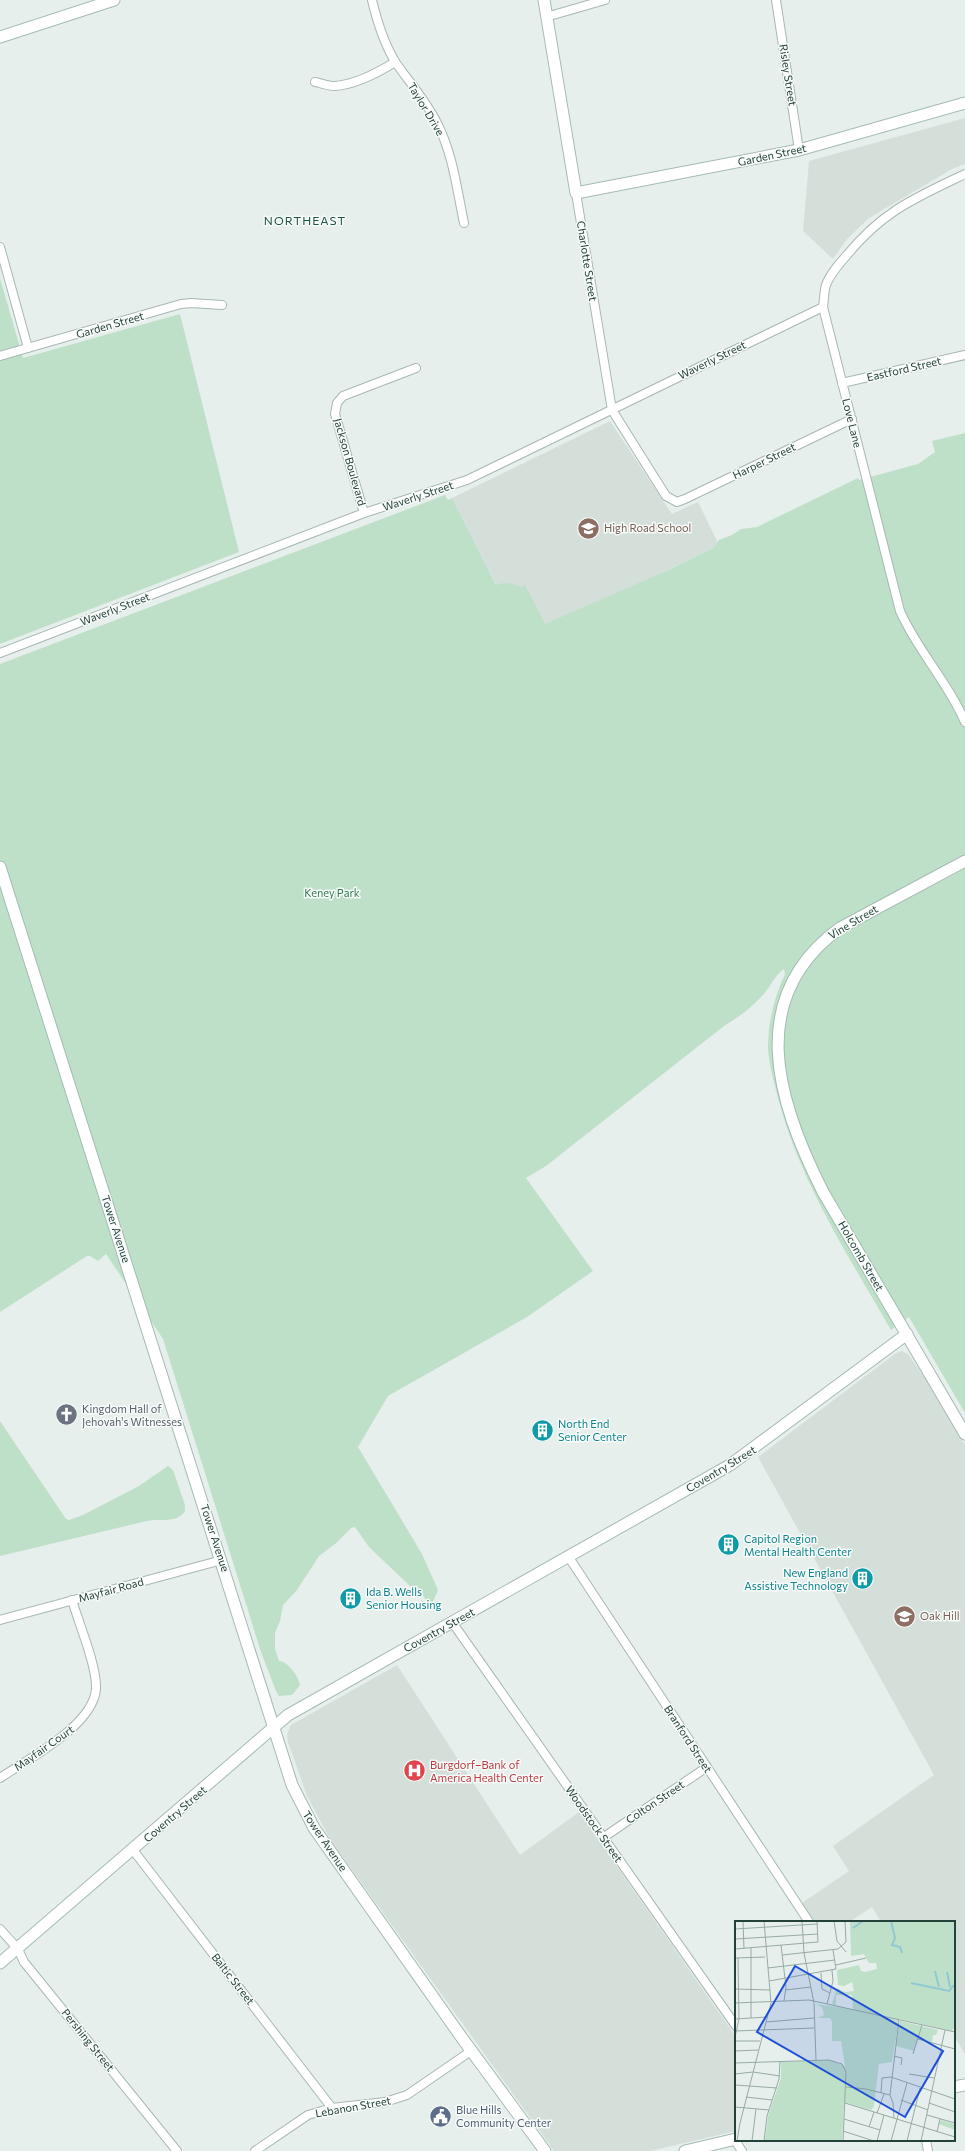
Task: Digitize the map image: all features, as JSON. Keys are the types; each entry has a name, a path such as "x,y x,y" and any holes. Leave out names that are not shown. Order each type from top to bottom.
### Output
{"street":[{"path":"0,37 114,0"},
{"name":"Taylor Drive","path":"372,0 378,22 395,62 420,94 443,135 450,159 464,224"},
{"name":"Charlotte Street","path":"544,0 612,410 666,496 677,502"},
{"path":"546,17 605,0"},
{"name":"Risley Street","path":"776,0 799,150"},
{"path":"316,82 333,86 346,84 383,70 395,62"},
{"name":"Garden Street","path":"576,193 799,150 965,103"},
{"name":"Love Lane","path":"965,174 911,199 887,215 859,240 836,267 826,285 823,307 900,611 909,633 959,707 965,722"},
{"path":"0,247 28,348"},
{"name":"Garden Street","path":"0,356 181,304 191,303 222,305"},
{"name":"Waverly Street","path":"0,653 364,513 467,480 823,307"},
{"name":"Eastford Street","path":"842,383 965,355"},
{"name":"Jackson Boulevard","path":"364,513 335,414 337,403 343,396 416,368"},
{"name":"Harper Street","path":"677,502 852,419"},
{"name":"Vine Street","path":"780,1068 778,1039 780,1015 791,982 805,960 822,941 840,928 965,861"},
{"name":"Tower Avenue","path":"0,867 222,1560 292,1785 314,1828 471,2051 545,2151"},
{"name":"Holcomb Street","path":"780,1068 790,1111 810,1164 823,1192 965,1434"},
{"name":"Coventry Street","path":"0,1963 133,1850 273,1727 298,1709 744,1456 907,1334"},
{"name":"Branford Street","path":"568,1556 808,1921"},
{"name":"Mayfair Road","path":"0,1620 222,1560"},
{"name":"Mayfair Court","path":"0,1778 65,1734 79,1722 94,1697 94,1673 72,1600"},
{"name":"Woodstock Street","path":"452,1622 735,2025"},
{"name":"Colton Street","path":"604,1837 707,1767"},
{"name":"Baltic Street","path":"133,1850 332,2108"},
{"name":"Pershing Street","path":"0,1929 18,1948 24,1962 177,2151"},
{"name":"Lebanon Street","path":"255,2151 308,2115 332,2108 385,2102 407,2095 471,2051"},
{"path":"955,2087 965,2085"},
{"path":"685,2151 735,2139"},
{"path":"736,2141 742,2151"},
{"path":"926,2141 928,2151"}],"shaded area":[{"path":"965,118 965,164 952,169 869,218 847,239 833,259 803,231 809,161"},
{"name":"High Road School","path":"610,421 672,514 698,502 719,545 547,629 502,596 452,498"},
{"name":"Oak Hill","path":"902,1351 908,1354 930,1385 965,1445 965,2054 955,2038 955,1921 880,1921 872,1907 851,1921 814,1921 802,1903 849,1871 833,1846 934,1775 758,1457 896,1353"},
{"path":"397,1665 520,1855 579,1812 735,2036 735,2131 650,2151 554,2151 330,1839 307,1796 288,1742 287,1734 291,1725"}],"green space":[{"path":"0,278 23,358 180,314 239,552 0,644"},
{"name":"Keney Park","path":"965,433 965,1413 909,1317 891,1330 842,1246 812,1189 799,1159 787,1129 778,1098 768,1048 770,1019 785,974 784,969 763,995 745,1012 724,1026 546,1166 526,1178 593,1271 527,1317 388,1396 358,1447 422,1554 438,1590 432,1604 429,1604 421,1593 410,1586 369,1547 355,1527 351,1528 335,1544 319,1556 297,1590 283,1605 280,1621 275,1633 275,1649 279,1661 289,1666 298,1678 300,1685 292,1695 279,1696 261,1652 163,1339 106,1254 98,1261 90,1256 87,1256 0,1312 0,664 445,495 448,500 452,498 496,585 508,583 520,587 525,585 545,624 666,571 715,547 719,540 732,535 741,529 757,527 858,478 859,480 918,464 935,452 932,441"},
{"path":"0,1421 66,1519 69,1520 83,1515 139,1486 168,1466 173,1470 185,1505 185,1511 177,1518 147,1521 0,1556"}],"place":[{"name":"High Road School","path":"589,528"},
{"name":"Kingdom Hall of Jehovah's Witnesses","path":"67,1415"},
{"name":"North End Senior Center","path":"543,1430"},
{"name":"Capitol Region Mental Health Center","path":"728,1545"},
{"name":"New England Assistive Technology","path":"863,1579"},
{"name":"Ida B. Wells Senior Housing","path":"350,1598"},
{"name":"Oak Hill","path":"905,1616"},
{"name":"Burgdorf–Bank of America Health Center","path":"415,1771"},
{"name":"Blue Hills Community Center","path":"441,2116"}],"district":[{"name":"NORTHEAST","path":"305,221"}]}
